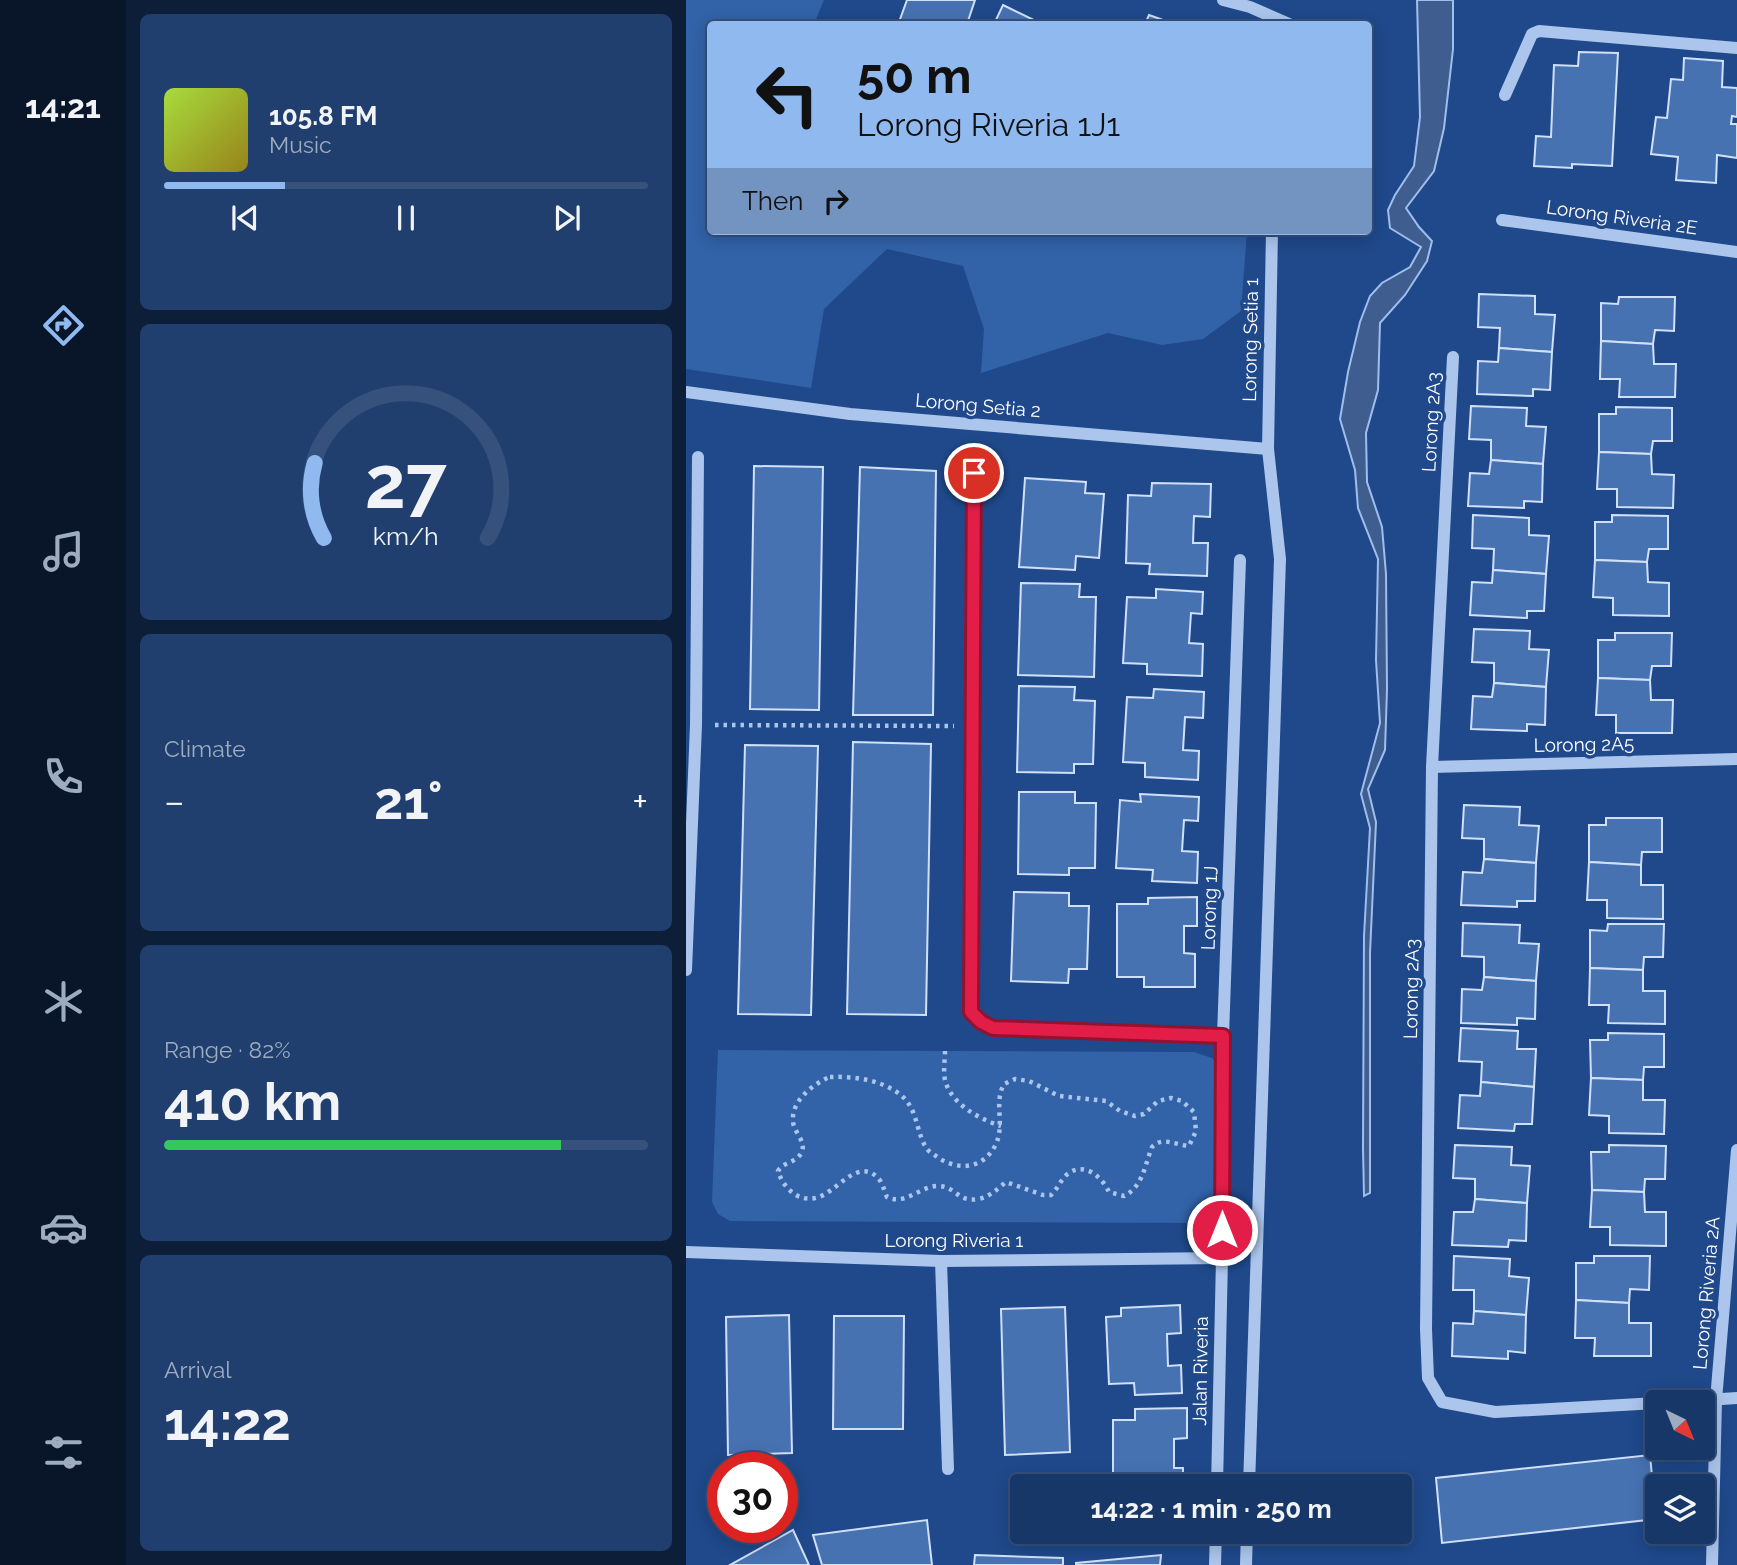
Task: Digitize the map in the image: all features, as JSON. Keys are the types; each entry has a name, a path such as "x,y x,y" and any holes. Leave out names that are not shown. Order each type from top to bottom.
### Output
{"street":[{"path":"1223,0 1250,7 1282,21"},
{"path":"1505,94 1532,34 1539,31 1737,48"},
{"name":"Lorong Riveria 2E","path":"1502,220 1737,252"},
{"name":"Lorong Setia 1","path":"1249,1474 1280,559 1268,449 1272,235"},
{"name":"Lorong 2A3","path":"1453,357 1432,767 1426,1329 1428,1378 1442,1402 1494,1412 1645,1404"},
{"name":"Lorong Setia 2","path":"686,391 850,414 1268,449"},
{"path":"686,970 696,725 698,457"},
{"path":"974,473 971,1012 981,1022 993,1028 1223,1036"},
{"name":"Lorong 1J","path":"1222,1258 1223,1036 1240,561"},
{"name":"Lorong 2A5","path":"1432,767 1737,759"},
{"name":"Lorong Riveria 2A","path":"1712,1565 1716,1400 1737,1150"},
{"name":"Lorong Riveria 1","path":"686,1252 941,1261 1222,1258"},
{"name":"Jalan Riveria","path":"1217,1474 1222,1258"},
{"path":"941,1261 948,1469"},
{"path":"1716,1400 1737,1398"},
{"path":"1215,1565 1216,1544"},
{"path":"1246,1565 1247,1544"}],"path":[{"path":"696,725 973,726"},
{"path":"945,1051 945,1078 949,1090 963,1106 984,1121 1001,1126"},
{"path":"830,1077 862,1079 903,1097 917,1121 928,1149 958,1166 972,1166 991,1152 1001,1126 999,1093 1004,1084 1015,1079 1040,1085 1059,1096 1106,1101 1120,1111 1135,1116 1144,1114 1158,1101 1178,1099 1194,1112 1196,1131 1189,1146 1157,1142 1152,1147 1137,1186 1125,1196 1109,1192 1102,1179 1093,1172 1080,1169 1068,1174 1051,1195 1006,1182 991,1195 975,1200 962,1199 949,1188 939,1186 926,1188 908,1198 893,1200 887,1196 880,1179 874,1174 859,1171 824,1195 807,1198 794,1196 778,1171 802,1152 803,1145 793,1120 797,1106 815,1083 830,1077"}],"shaded area":[{"path":"686,0 824,0 815,21 707,21 707,235 1247,235 1241,311 1203,339 1162,345 1108,333 981,373 984,329 963,266 887,249 824,309 811,388 686,369"},
{"path":"1417,0 1453,0 1453,49 1444,128 1434,171 1406,208 1432,241 1427,261 1405,295 1380,323 1378,390 1366,433 1367,482 1382,527 1386,574 1387,689 1385,750 1368,789 1376,822 1370,953 1370,1193 1364,1196 1364,936 1370,828 1361,794 1380,723 1376,660 1378,559 1358,508 1355,470 1340,419 1360,322 1370,296 1382,283 1410,267 1421,247 1390,228 1388,210 1414,166 1420,117"},
{"path":"718,1050 1194,1052 1212,1058 1223,1070 1217,1202 1207,1214 1193,1223 730,1221 718,1214 712,1202"}],"building":[{"path":"907,0 975,0 968,21 899,21"},
{"path":"1003,5 1036,21 995,21"},
{"path":"1149,15 1166,21 1146,21"},
{"path":"1579,52 1618,53 1612,166 1534,166 1536,136 1551,137 1554,65 1578,66"},
{"path":"1684,58 1723,61 1722,87 1737,88 1737,117 1732,116 1731,124 1737,124 1737,158 1717,155 1716,183 1676,180 1678,157 1651,154 1656,117 1667,118 1671,79 1683,80"},
{"path":"1479,294 1535,296 1535,314 1555,315 1552,352 1499,348 1500,328 1478,327"},
{"path":"1619,297 1675,297 1674,331 1655,330 1653,344 1601,341 1601,303 1618,304"},
{"path":"1601,341 1653,344 1654,364 1676,364 1675,397 1619,397 1620,379 1600,379"},
{"path":"1499,348 1552,352 1550,390 1533,389 1533,396 1477,394 1478,361 1498,362"},
{"path":"1471,406 1527,408 1526,426 1546,427 1543,464 1491,460 1491,440 1469,439"},
{"path":"1616,407 1672,408 1672,441 1653,441 1651,454 1599,452 1599,414 1616,414"},
{"path":"1599,452 1651,454 1652,474 1674,475 1673,508 1617,507 1617,489 1597,489"},
{"path":"1491,460 1543,464 1542,502 1524,501 1524,508 1468,506 1470,473 1489,474"},
{"path":"754,466 823,467 819,710 750,709"},
{"path":"860,467 936,471 933,715 853,715"},
{"path":"1025,478 1086,482 1085,493 1104,494 1099,558 1076,556 1075,570 1019,567"},
{"path":"1152,483 1211,484 1210,517 1194,516 1193,543 1208,543 1207,576 1149,574 1150,564 1126,563 1128,495 1151,496"},
{"path":"1473,515 1529,518 1529,535 1549,536 1546,574 1493,570 1494,549 1472,548"},
{"path":"1612,515 1668,516 1668,549 1649,549 1647,562 1595,560 1595,522 1612,522"},
{"path":"1595,560 1647,562 1648,582 1669,583 1669,616 1613,615 1613,598 1593,597"},
{"path":"1493,570 1546,574 1544,611 1527,611 1527,618 1470,615 1472,582 1492,583"},
{"path":"1021,583 1080,584 1079,597 1096,597 1094,677 1018,675"},
{"path":"1156,589 1203,592 1202,614 1191,613 1189,643 1203,644 1202,676 1147,674 1147,664 1123,663 1127,597 1156,598"},
{"path":"1474,629 1530,631 1529,649 1549,650 1546,687 1494,683 1494,663 1472,662"},
{"path":"1615,633 1672,633 1671,666 1652,666 1650,680 1598,678 1598,640 1615,640"},
{"path":"1598,678 1650,680 1651,700 1673,700 1672,733 1616,733 1616,715 1596,715"},
{"path":"1494,683 1546,687 1545,725 1527,724 1527,731 1471,729 1473,696 1492,697"},
{"path":"1019,686 1075,687 1074,700 1095,701 1093,764 1074,764 1074,773 1017,772"},
{"path":"1154,689 1204,692 1203,718 1185,717 1183,750 1199,751 1198,780 1145,777 1145,763 1123,762 1127,697 1153,698"},
{"path":"853,742 931,744 926,1015 847,1014"},
{"path":"745,745 818,746 811,1015 738,1014"},
{"path":"1019,792 1075,792 1075,803 1096,803 1095,868 1069,868 1069,875 1018,874"},
{"path":"1140,794 1199,797 1198,821 1184,820 1182,851 1198,852 1197,883 1152,881 1153,870 1116,868 1120,800 1141,802"},
{"path":"1464,805 1520,807 1519,825 1539,826 1536,863 1484,859 1484,839 1462,838"},
{"path":"1606,818 1662,818 1662,852 1642,852 1641,865 1589,862 1589,825 1606,825"},
{"path":"1484,859 1536,863 1535,901 1517,901 1517,907 1461,905 1463,872 1482,873"},
{"path":"1589,862 1641,865 1641,885 1663,885 1663,919 1607,918 1607,900 1587,900"},
{"path":"1014,892 1069,893 1069,906 1089,906 1087,969 1069,969 1068,983 1011,981"},
{"path":"1197,897 1197,926 1184,926 1184,953 1195,954 1195,987 1144,987 1144,977 1117,977 1117,904 1148,904 1148,898"},
{"path":"1463,923 1520,925 1519,943 1539,944 1536,981 1484,977 1484,957 1462,956"},
{"path":"1608,924 1664,924 1663,957 1644,957 1643,970 1590,968 1590,930 1607,931"},
{"path":"1590,968 1643,970 1643,991 1665,991 1665,1024 1608,1023 1609,1005 1589,1005"},
{"path":"1484,977 1536,981 1535,1019 1517,1018 1517,1025 1461,1023 1462,989 1482,990"},
{"path":"1461,1028 1518,1031 1517,1049 1536,1049 1534,1087 1481,1082 1482,1062 1459,1061"},
{"path":"1608,1033 1664,1034 1664,1067 1644,1067 1643,1080 1591,1078 1590,1040 1608,1040"},
{"path":"1591,1078 1643,1080 1643,1100 1665,1100 1664,1134 1609,1133 1609,1116 1589,1115"},
{"path":"1481,1082 1534,1087 1532,1124 1515,1124 1514,1131 1458,1128 1460,1095 1480,1096"},
{"path":"1455,1145 1512,1147 1511,1165 1530,1166 1527,1203 1475,1199 1475,1179 1453,1178"},
{"path":"1609,1145 1666,1146 1665,1179 1645,1179 1644,1192 1592,1190 1591,1152 1609,1152"},
{"path":"1592,1190 1644,1192 1645,1212 1666,1212 1666,1246 1610,1245 1610,1227 1590,1227"},
{"path":"1475,1199 1527,1203 1526,1241 1509,1240 1508,1247 1452,1245 1454,1212 1473,1212"},
{"path":"1454,1256 1510,1259 1509,1276 1529,1278 1526,1315 1474,1311 1474,1290 1453,1290"},
{"path":"1594,1256 1650,1256 1649,1290 1630,1289 1629,1303 1576,1300 1576,1263 1594,1263"},
{"path":"1576,1300 1629,1303 1629,1323 1651,1323 1651,1356 1594,1356 1595,1338 1575,1338"},
{"path":"1180,1305 1181,1333 1167,1334 1168,1366 1181,1365 1182,1393 1135,1395 1134,1383 1109,1384 1106,1317 1121,1316 1121,1308"},
{"path":"1065,1307 1070,1452 1005,1455 1001,1309"},
{"path":"1474,1311 1526,1315 1525,1353 1508,1351 1508,1359 1452,1356 1453,1323 1473,1324"},
{"path":"789,1315 792,1452 728,1452 726,1317"},
{"path":"834,1316 904,1316 903,1429 833,1429"},
{"path":"1187,1408 1187,1438 1174,1439 1174,1468 1183,1468 1183,1474 1113,1474 1113,1420 1135,1420 1135,1409"},
{"path":"1645,1456 1645,1460 1650,1460 1652,1474 1645,1474 1645,1520 1442,1543 1436,1478"},
{"path":"927,1520 932,1565 822,1565 813,1535"},
{"path":"798,1541 809,1565 730,1565 770,1543"},
{"path":"975,1555 1063,1558 1063,1565 974,1565"},
{"path":"1161,1555 1160,1565 1076,1565 1076,1563"}],"route":[{"path":"974,473 971,1012 981,1022 993,1028 1223,1036 1222,1230"}]}
